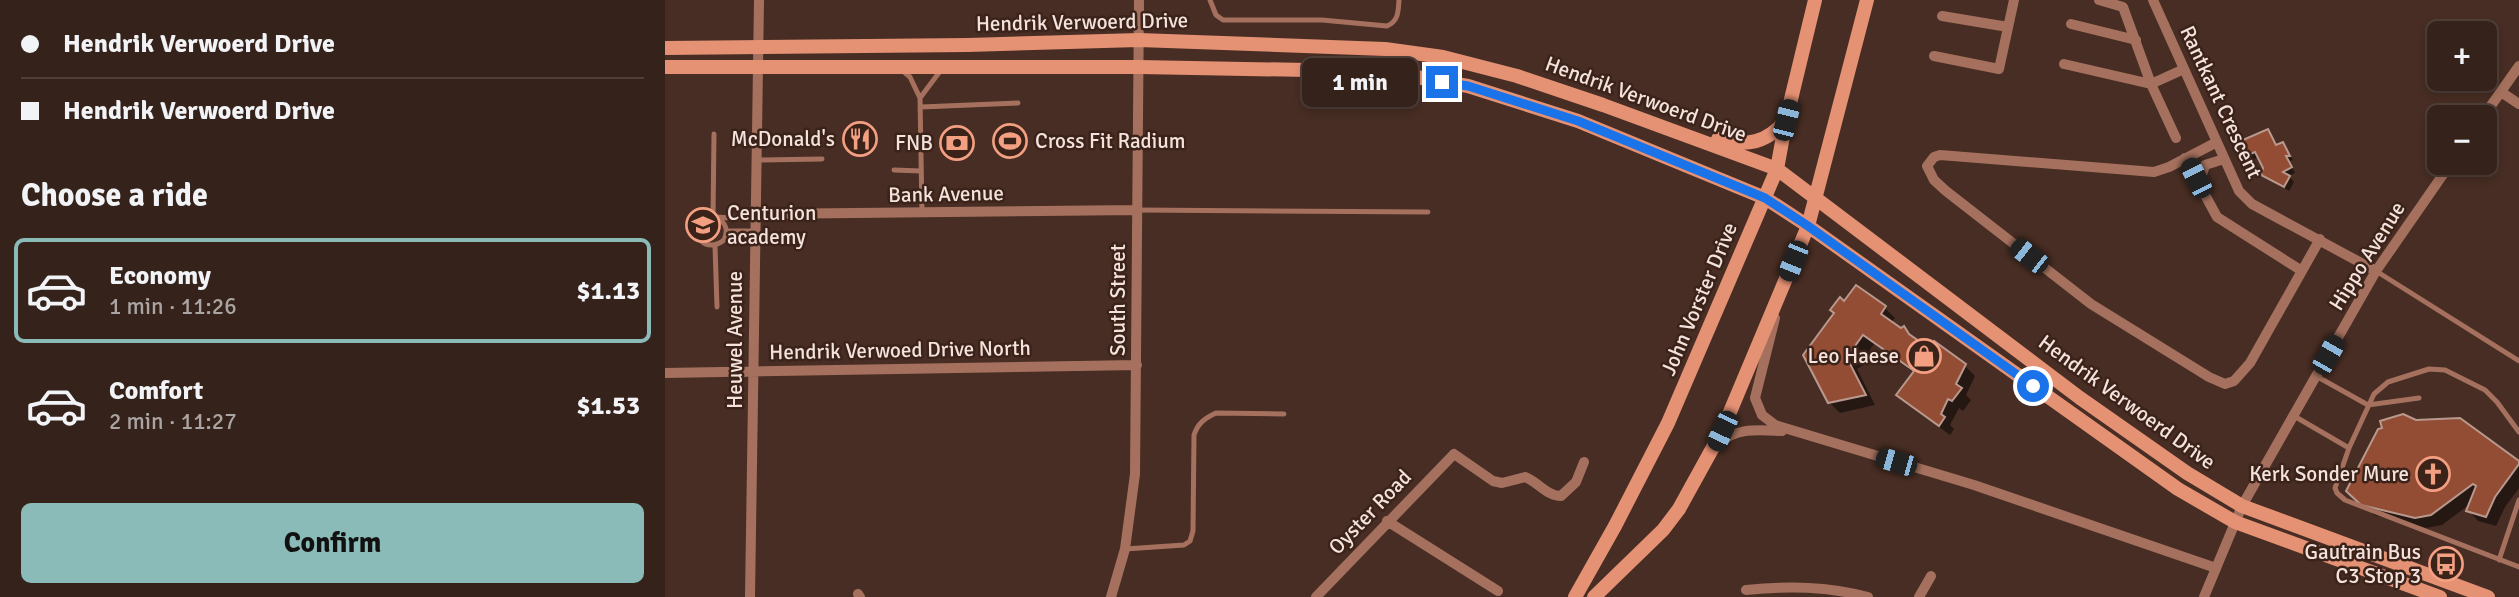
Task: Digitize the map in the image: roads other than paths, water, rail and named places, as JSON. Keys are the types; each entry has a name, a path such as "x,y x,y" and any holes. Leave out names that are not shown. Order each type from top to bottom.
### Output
{"main road":[{"name":"John Vorster Drive","path":"1575,597 1668,423 1777,169 1815,0"},
{"path":"1594,597 1663,530 1679,509 1716,445 1808,226 1867,0"},
{"name":"Hendrik Verwoerd Drive","path":"665,47 968,45 1139,40 1397,51 1443,57 1517,75 1777,169 2080,398 2187,474 2242,506 2489,597"},
{"name":"Hendrik Verwoerd Drive","path":"665,67 1139,67 1360,71 1468,86 1578,121 1765,198 2158,475 2235,522 2439,597"},
{"path":"1603,104 1731,143 1753,143 1772,135 1786,120"}],"street":[{"name":"Heuwel Avenue","path":"750,597 759,0"},
{"name":"South Street","path":"1111,597 1125,549 1135,474 1139,0"},
{"path":"1934,56 1999,69 2014,0"},
{"path":"2099,0 2123,7 2151,84 2176,138"},
{"name":"Rantkant Crescent","path":"2153,0 2239,191 2252,204 2376,271"},
{"path":"1942,16 2008,27"},
{"path":"2071,24 2136,40"},
{"path":"2064,64 2151,84 2184,69"},
{"path":"2492,105 2519,66"},
{"path":"2501,92 2519,104"},
{"path":"2217,142 2154,172 1940,155 1932,159 1927,166 1934,180 1946,191 2087,302 2209,377 2225,384 2234,380 2250,363 2320,239"},
{"path":"2185,158 2217,218 2302,271"},
{"path":"2196,178 2202,175 2206,165 2224,159"},
{"name":"Hippo Avenue","path":"2204,597 2242,506 2376,271 2443,175"},
{"name":"Bank Avenue","path":"756,217 1137,210"},
{"path":"1786,278 1755,398 1762,415 1775,425 1974,485 2216,568"},
{"name":"Hendrik Verwoed Drive North","path":"665,373 1137,365"},
{"path":"1716,445 1725,437 1741,431 1792,432"},
{"name":"Oyster Road","path":"1316,597 1454,454 1493,481 1502,483 1525,477 1554,496 1561,496 1576,482 1584,462"},
{"path":"1387,521 1498,591"},
{"path":"1919,597 1931,576"},
{"path":"1747,590 1828,588 1868,597"}],"lane":[{"path":"1210,0 1216,15 1223,20 1322,20 1387,26 1393,24 1398,16 1398,0"},
{"path":"898,66 910,77 920,98 922,214"},
{"path":"920,98 944,66"},
{"path":"921,107 1019,103"},
{"path":"714,134 716,217 726,225 727,231 724,240 715,246 710,247 701,242 697,233 703,219 716,217 756,217"},
{"path":"757,160 821,159"},
{"path":"894,170 921,171"},
{"path":"1137,210 1428,212"},
{"path":"727,231 755,231"},
{"path":"715,246 717,307"},
{"path":"2376,271 2519,361"},
{"path":"2519,432 2492,396 2472,382 2445,370 2429,369 2388,382 2378,388 2349,448 2336,484 2340,497 2519,567"},
{"path":"2316,376 2368,405 2419,398"},
{"path":"1125,549 1184,545 1190,541 1193,531 1194,435 1197,426 1206,418 1216,413 1284,414"},
{"path":"2294,416 2349,448"},
{"path":"2499,560 2519,500"}],"place":[{"name":"McDonald's","path":"860,139"},
{"name":"Cross Fit Radium","path":"1010,141"},
{"name":"FNB","path":"957,143"},
{"name":"Centurion academy","path":"703,225"},
{"name":"Leo Haese","path":"1924,356"},
{"name":"Kerk Sonder Mure","path":"2433,474"},
{"name":"Gautrain Bus C3 Stop 3","path":"2446,564"}]}
